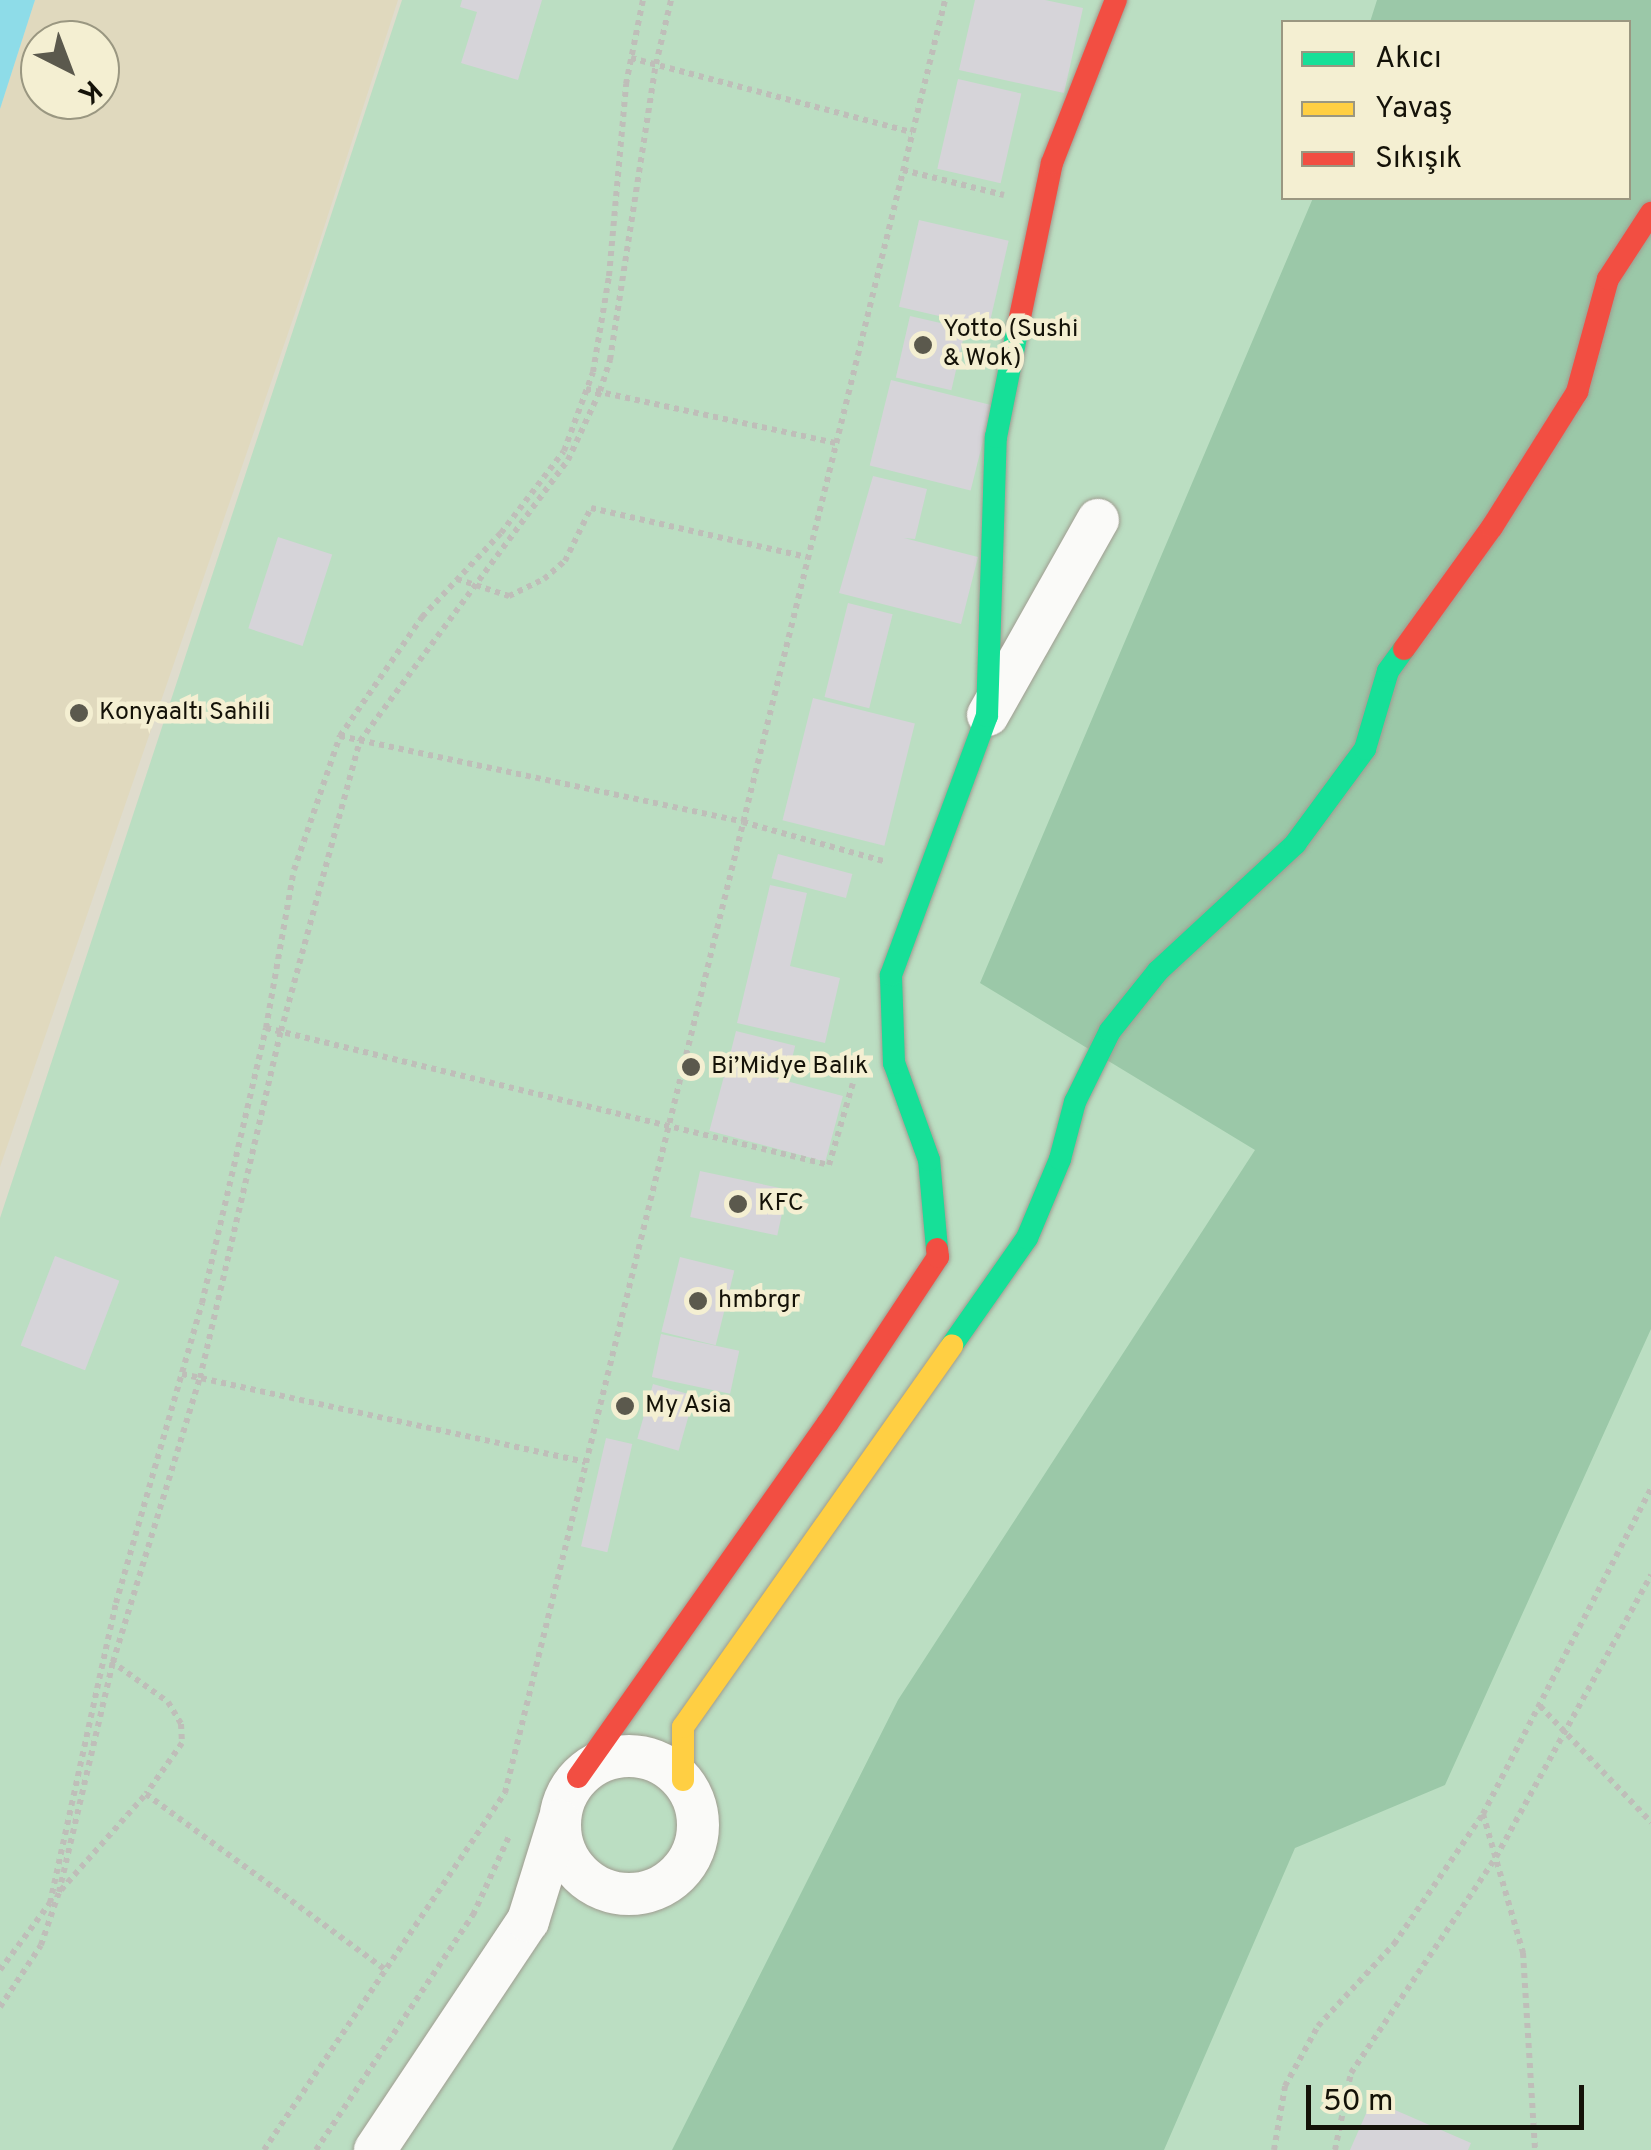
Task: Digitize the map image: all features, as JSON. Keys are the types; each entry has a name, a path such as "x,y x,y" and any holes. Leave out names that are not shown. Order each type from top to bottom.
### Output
{"street":[{"path":"987,716 996,437 1052,164 1116,0"},
{"path":"528,1921 558,1899 656,1889 689,1862 699,1820 683,1780 684,1728 1028,1238 1060,1159 1075,1102 1110,1031 1158,971 1295,844 1364,749 1388,671 1492,527 1577,392 1608,278 1651,212"},
{"path":"375,2150 528,1921 564,1798 828,1423 938,1256 930,1160 894,1063 891,976 987,716 1098,520"},
{"path":"578,1777 597,1762 632,1756 667,1766 683,1780"},
{"path":"559,1822 562,1846 573,1867 590,1884 613,1893"}],"path":[{"path":"50,1903 104,1656 181,1374 266,1028 294,870 340,736 422,617 458,580 564,452 586,389 608,276 631,58 643,0"},
{"path":"0,2007 41,1945 59,1892 112,1662 200,1378 282,1031 360,741 568,460 600,392 610,360 656,64 671,0"},
{"path":"264,2150 505,1793 944,0"},
{"path":"631,58 912,132"},
{"path":"903,170 1044,205"},
{"path":"586,389 836,443"},
{"path":"458,580 509,596 544,580 565,561 591,508 806,557"},
{"path":"340,736 743,822 903,866"},
{"path":"266,1028 829,1165 853,1084 870,1088"},
{"path":"181,1374 586,1462"},
{"path":"1274,2150 1285,2086 1318,2026 1394,1944 1483,1814 1651,1489"},
{"path":"1335,2150 1351,2074 1496,1857 1651,1574"},
{"path":"0,1970 59,1892 146,1794 182,1743 181,1724 168,1702 104,1656"},
{"path":"1540,1706 1651,1822"},
{"path":"146,1794 386,1970"},
{"path":"1483,1814 1522,1953 1535,2150"}],"green space":[{"path":"402,0 1651,0 1651,2150 0,2150 0,1218"},
{"path":"1377,0 1651,0 1651,1329 1445,1785 1295,1848 1164,2150 672,2150 898,1700 1255,1150 980,983 1312,200 1631,200 1631,20 1371,20"}],"sand":[{"name":"Konyaaltı Sahili","path":"35,0 398,0 314,258 0,1167 0,109 20,47 20,120 120,120 120,20 29,20"}],"water":[{"path":"0,0 35,0 29,20 20,20 20,47 0,109"}],"building":[{"path":"462,0 542,0 518,80 461,63 477,12 460,7"},
{"path":"975,0 1045,0 1083,8 1064,93 959,70"},
{"path":"958,79 1021,94 1001,183 937,169"},
{"path":"919,220 1009,241 989,327 899,307"},
{"path":"910,316 966,329 951,390 896,377"},
{"path":"891,380 992,405 971,491 870,465"},
{"path":"873,476 927,489 915,539 904,538 978,557 961,624 839,593"},
{"path":"278,537 332,555 303,646 248,628"},
{"path":"848,603 893,614 869,708 825,697"},
{"path":"813,698 915,723 884,846 783,820"},
{"path":"778,854 852,874 846,898 772,878"},
{"path":"770,885 807,893 790,966 840,978 825,1043 737,1023"},
{"path":"736,1031 795,1046 787,1077 728,1062"},
{"path":"727,1065 843,1096 825,1162 709,1131"},
{"name":"KFC","path":"700,1171 787,1190 777,1235 690,1217"},
{"path":"55,1256 119,1281 85,1370 21,1346"},
{"name":"hmbrgr","path":"680,1257 734,1271 716,1345 661,1332"},
{"path":"661,1334 739,1351 730,1394 652,1377"},
{"path":"653,1384 694,1396 679,1451 637,1439"},
{"path":"606,1438 632,1444 607,1552 581,1546"},
{"path":"1372,2100 1471,2143 1468,2150 1350,2150"}],"traffic: fast":[{"path":"937,1249 929,1160 894,1063 891,975 987,716 996,437 1019,322"},
{"path":"952,1345 1027,1238 1060,1159 1075,1102 1110,1031 1158,971 1295,844 1365,749 1388,671 1404,649"}],"traffic: slow":[{"path":"683,1780 683,1727 952,1345"}],"traffic: jam":[{"path":"1019,322 1052,163 1116,0"},
{"path":"1404,649 1492,527 1577,392 1608,279 1651,213"},
{"path":"578,1777 828,1423 938,1257 937,1249"}],"place":[{"name":"Yotto (Sushi & Wok)","path":"923,345"},
{"name":"Konyaaltı Sahili","path":"79,713"},
{"name":"Bi’Midye Balık","path":"691,1067"},
{"name":"KFC","path":"738,1204"},
{"name":"hmbrgr","path":"698,1301"},
{"name":"My Asia","path":"625,1406"}]}
